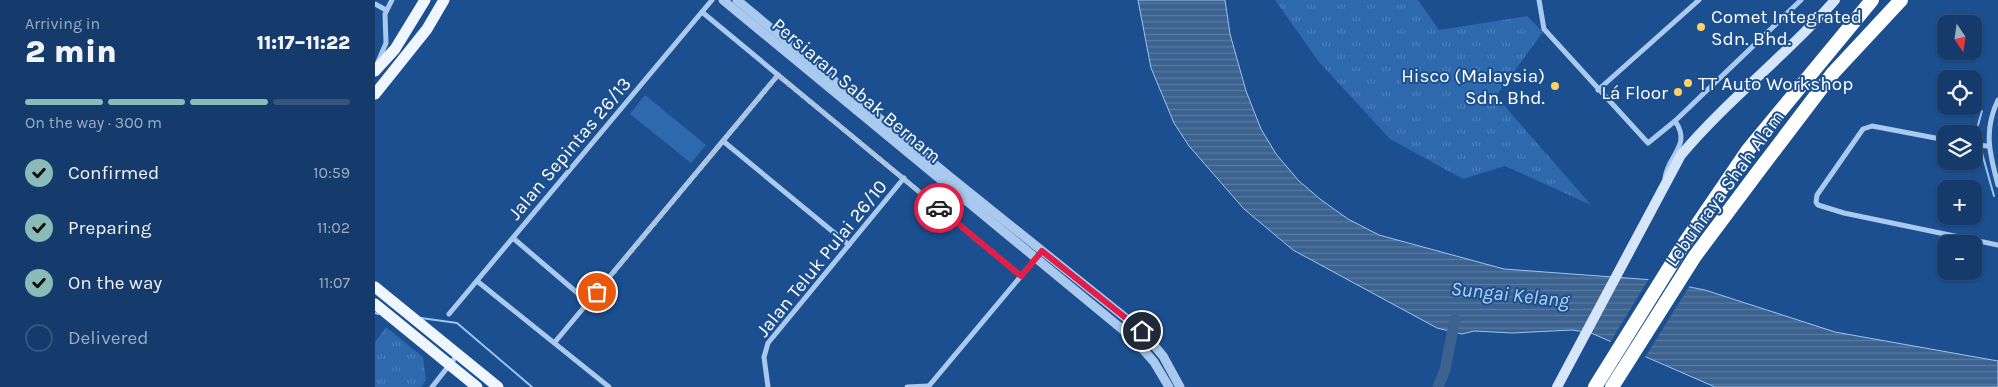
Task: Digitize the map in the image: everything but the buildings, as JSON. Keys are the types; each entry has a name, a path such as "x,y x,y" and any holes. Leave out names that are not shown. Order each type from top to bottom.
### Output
{"highway":[{"name":"Lebuhraya Shah Alam","path":"1595,387 1684,244 1748,150 1872,0"},
{"name":"Lebuhraya Shah Alam","path":"1612,387 1695,256 1833,73 1901,0"}],"main road":[{"path":"375,70 395,49 425,0"},
{"path":"375,94 427,29 444,0"},
{"path":"1558,385 1681,155 1706,125 1793,45 1835,0"},
{"path":"375,287 459,353 498,387"},
{"path":"375,304 477,387"}],"street":[{"path":"375,70 386,43 386,10 392,0"},
{"name":"Jalan Sepintas 26/13","path":"449,314 712,0"},
{"name":"Persiaran Sabak Bernam","path":"723,0 1134,340 1154,362 1169,387"},
{"name":"Persiaran Sabak Bernam","path":"737,0 1142,331 1163,356 1180,387"},
{"path":"1539,0 1545,29 1598,90 1648,143 1675,121 1801,0"},
{"path":"1598,90 1699,0"},
{"path":"375,4 386,10"},
{"path":"702,12 905,178 1021,276"},
{"path":"555,342 778,75"},
{"path":"1998,100 1993,115 1988,146 1998,185"},
{"path":"1665,183 1666,169 1682,138 1681,130 1675,121"},
{"path":"1937,138 1872,126 1863,129 1817,195 1816,202 1818,205 1843,213 1998,245"},
{"path":"723,141 849,245"},
{"path":"1982,146 1988,146"},
{"name":"Jalan Teluk Pulai 26/10","path":"769,387 764,357 768,343 905,178"},
{"path":"513,238 588,302"},
{"path":"907,387 928,387 1042,251"},
{"path":"477,281 609,387"},
{"path":"432,387 459,353"}],"green space":[{"path":"1275,0 1418,0 1439,30 1527,16 1543,32 1496,96 1591,205 1505,166 1463,179 1390,139 1319,62"},
{"path":"645,95 706,145 691,163 630,114"},
{"path":"386,327 423,357 426,380 421,387 375,387 375,342"}],"water":[{"name":"Sungai Kelang","path":"1138,0 1225,0 1230,34 1246,91 1261,129 1276,154 1299,181 1320,199 1348,219 1379,235 1504,269 1654,280 1705,290 1835,332 1998,361 1998,387 1715,387 1591,333 1572,330 1512,333 1474,331 1462,334 1437,328 1293,250 1244,209 1189,146 1174,123 1151,68"}],"pier":[{"path":"1650,277 1690,285 1644,359 1609,344"}],"waterway":[{"path":"1978,125 1981,115"},
{"path":"1982,153 1994,196"},
{"path":"421,318 457,323 532,387"},
{"path":"1438,387 1445,370 1455,319"}],"way so far":[{"path":"597,292 778,75 939,208"}],"place":[{"name":"Comet Integrated Sdn. Bhd.","path":"1701,27"},
{"name":"TT Auto Workshop","path":"1688,83"},
{"name":"Hisco (Malaysia) Sdn. Bhd.","path":"1555,86"},
{"name":"Lá Floor","path":"1678,92"}],"route":[{"path":"939,208 1021,276 1042,251 1142,331"}]}
